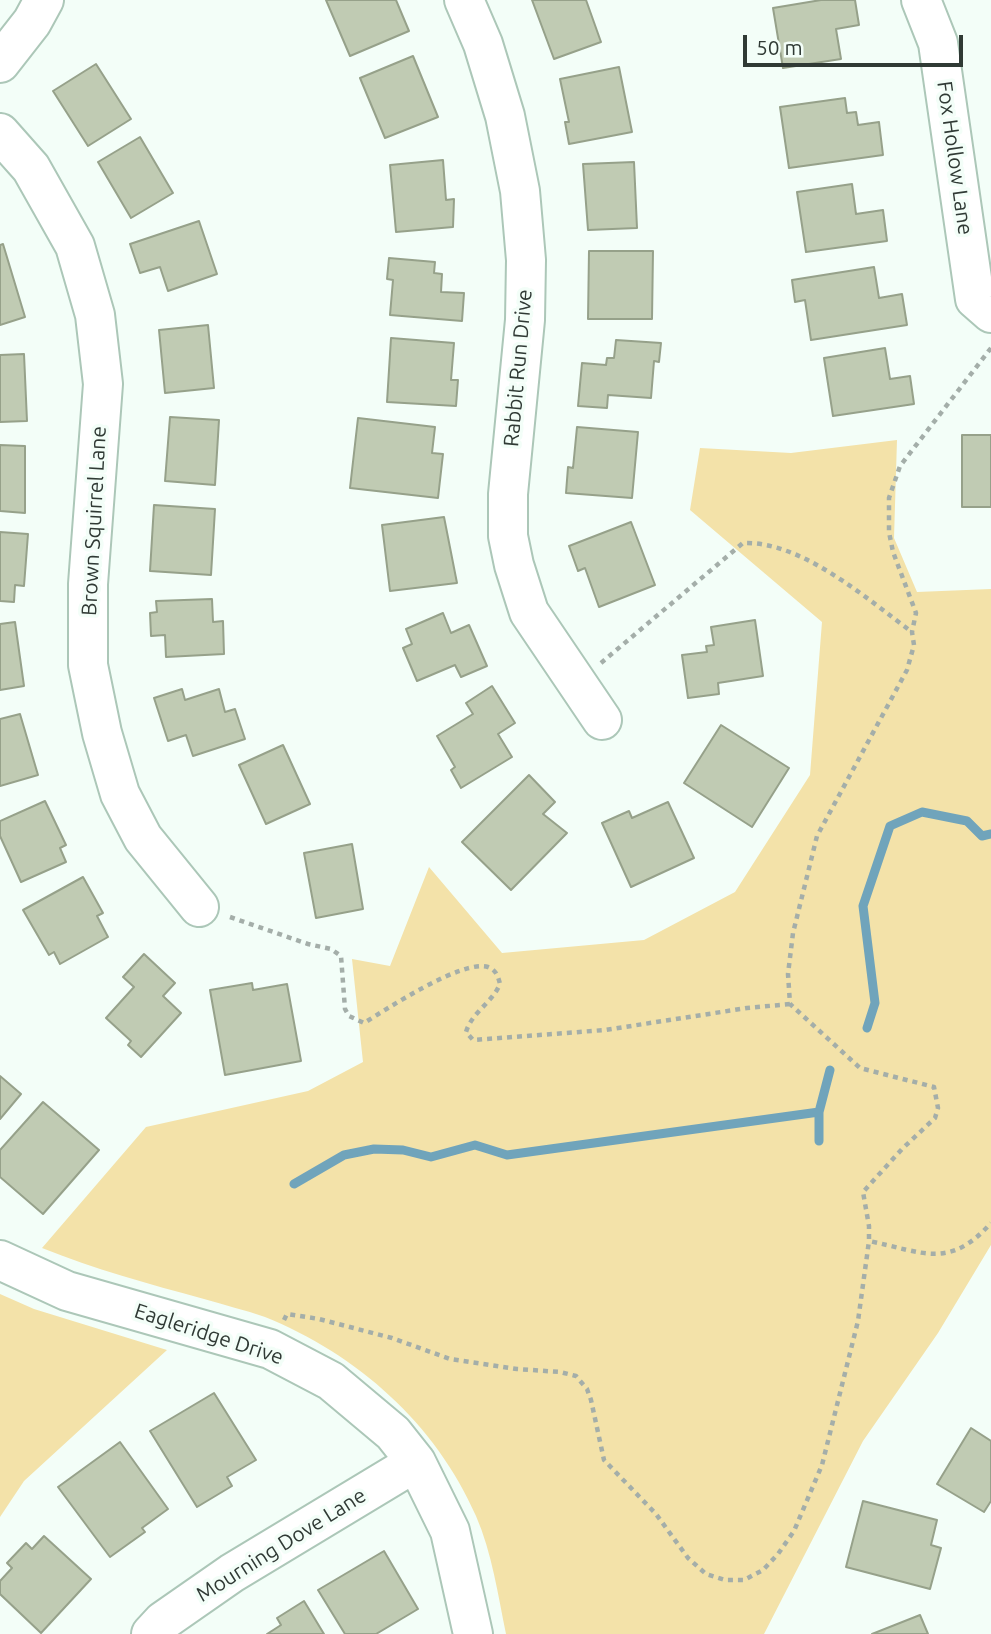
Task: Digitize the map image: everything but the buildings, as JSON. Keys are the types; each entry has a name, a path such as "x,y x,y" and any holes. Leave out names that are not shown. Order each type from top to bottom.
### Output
{"street":[{"path":"0,63 32,22 44,0"},
{"name":"Rabbit Run Drive","path":"464,0 483,44 505,116 520,191 526,260 524,320 508,494 508,536 529,612 602,720"},
{"name":"Fox Hollow Lane","path":"921,0 939,43 975,299 991,313"},
{"name":"Brown Squirrel Lane","path":"0,133 31,168 75,246 95,314 103,384 88,584 88,665 102,733 120,794 143,838 199,907"},
{"name":"Eagleridge Drive","path":"0,1260 67,1291 270,1349 331,1381 393,1433 416,1462 450,1531 474,1634"},
{"name":"Mourning Dove Lane","path":"150,1634 163,1621 232,1573 416,1462"}],"path":[{"path":"287,1314 319,1319 392,1338 450,1359 517,1369 560,1371 576,1376 587,1389 591,1400 604,1460 656,1514 688,1558 706,1574 725,1580 744,1580 763,1570 778,1554 794,1531 822,1465 858,1321 869,1241 863,1192 935,1118 938,1108 934,1087 860,1068 790,1004 788,974 793,933 817,836 907,670 914,645 912,632 916,613 893,552 889,532 889,498 900,466 991,348"},
{"path":"576,682 743,543 757,542 794,555 834,574 912,632"},
{"path":"199,907 331,949 341,956 345,1009 349,1016 364,1023 440,978 480,966 497,974 500,984 496,993 470,1019 466,1032 473,1040 605,1030 790,1004"},
{"path":"869,1241 924,1254 951,1253 975,1240 991,1223"}],"shaded area":[{"path":"897,440 894,538 917,592 991,589 991,1245 938,1333 863,1441 764,1634 506,1634 486,1545 476,1516 459,1483 416,1422 362,1372 299,1332 265,1317 122,1276 42,1248 146,1127 308,1091 363,1062 352,959 390,966 429,867 502,953 644,940 735,892 810,775 822,622 690,510 700,448 791,453"},
{"path":"0,1294 34,1309 167,1350 24,1481 0,1517"}],"waterway":[{"path":"867,1028 875,1003 863,906 890,826 922,812 967,821 982,836 991,834"},
{"path":"819,1141 819,1112 830,1070"},
{"path":"294,1184 344,1155 374,1149 403,1150 431,1157 475,1145 507,1155 819,1112"}]}
